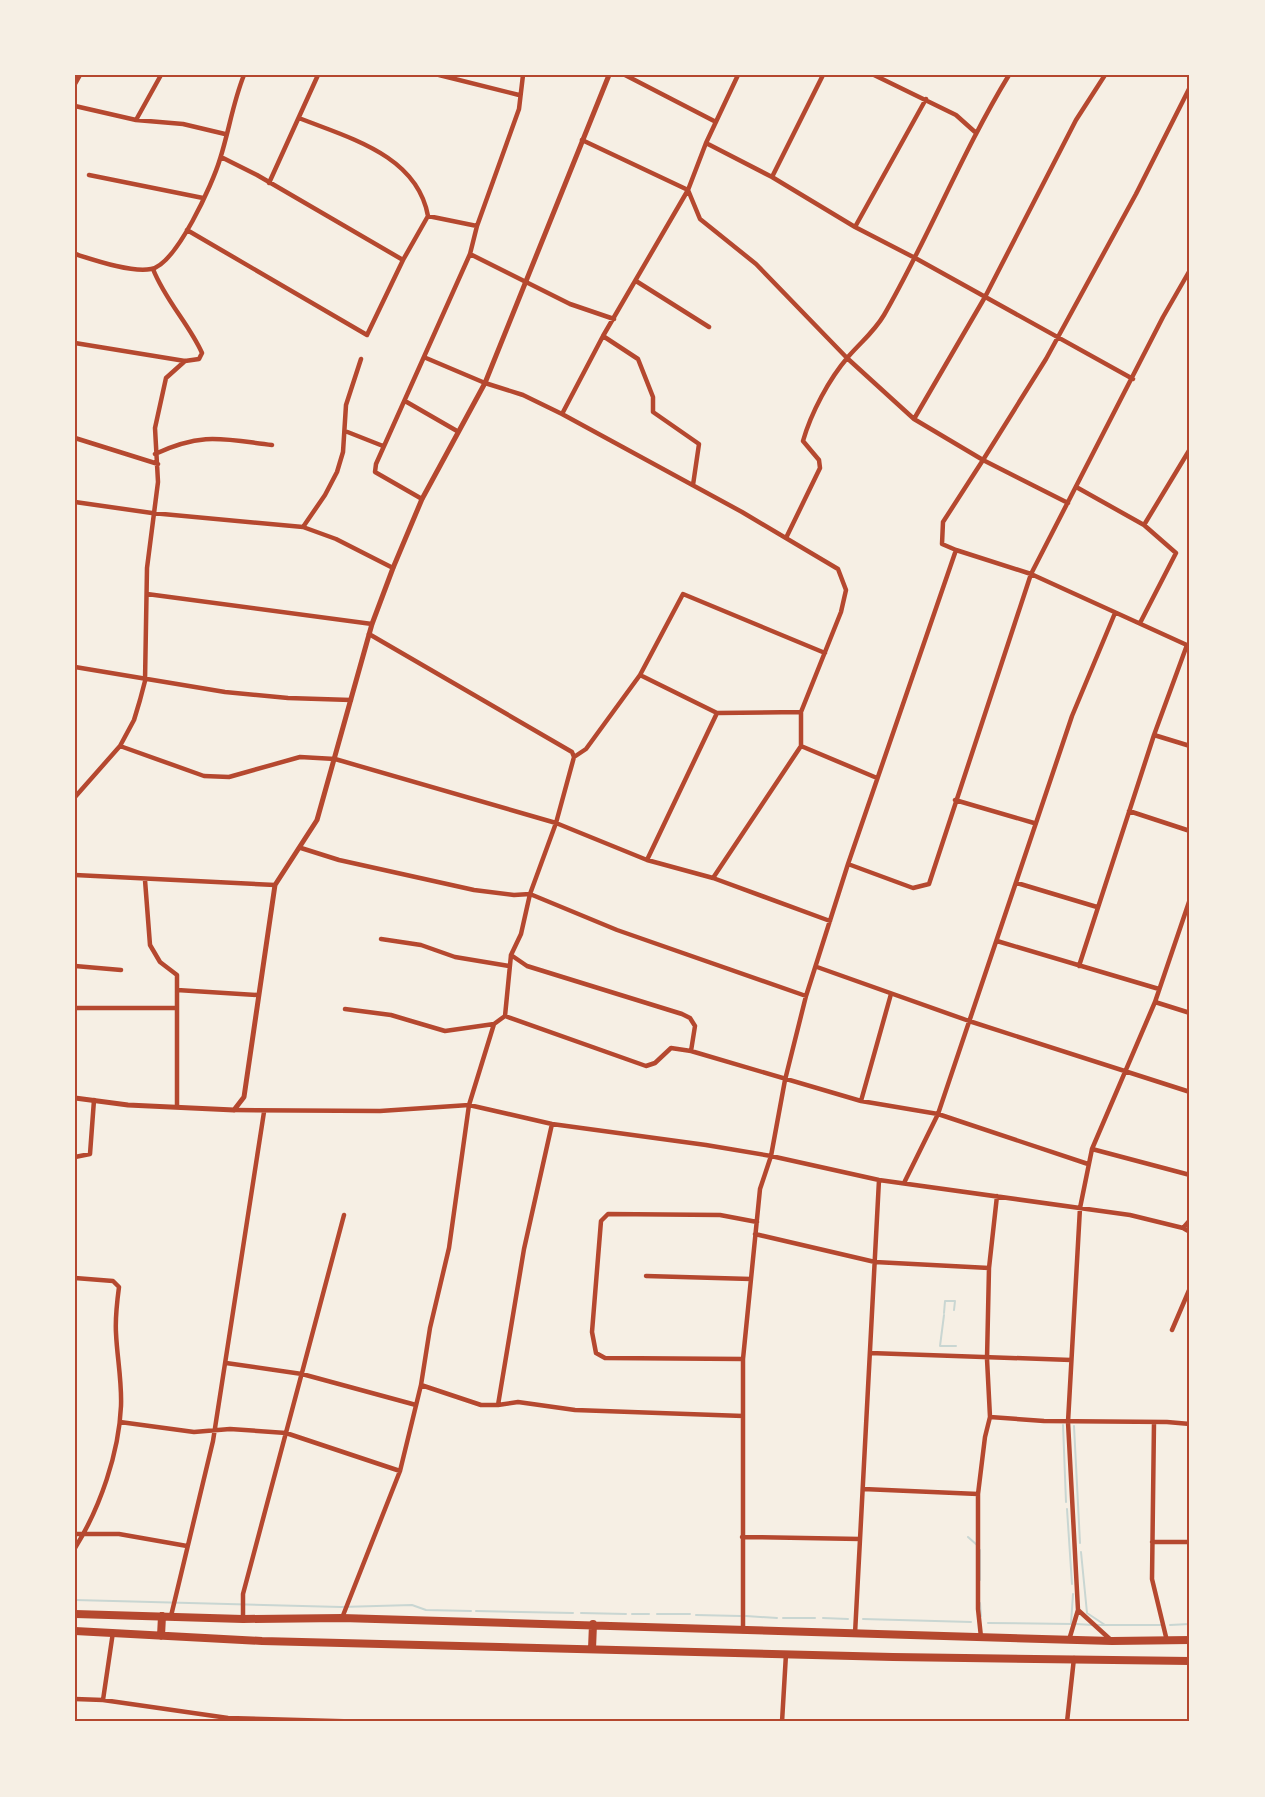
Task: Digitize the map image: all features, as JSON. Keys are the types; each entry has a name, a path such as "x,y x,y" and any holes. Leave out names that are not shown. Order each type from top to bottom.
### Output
{"highway":[{"path":"75,1614 593,1624 743,1631 1069,1640 1190,1640"},
{"path":"161,1636 162,1616"},
{"path":"592,1649 593,1624"},
{"path":"75,1631 161,1636 592,1649 1190,1661"}],"street":[{"path":"75,84 80,75"},
{"path":"136,120 161,75"},
{"path":"75,254 97,261 153,269 174,252 203,198 221,157 225,134 244,75"},
{"path":"269,183 318,75"},
{"path":"439,75 519,96"},
{"path":"422,499 375,472 383,446 426,358 470,255 477,226 519,109 522,75"},
{"path":"234,1110 244,1097 257,995 275,885 302,848 317,820 372,624 393,568 422,499 485,383 609,75"},
{"path":"625,75 716,122"},
{"path":"562,414 603,336 688,190 706,143 738,75"},
{"path":"772,177 823,75"},
{"path":"874,75 956,115 975,132"},
{"path":"786,538 820,468 819,460 802,441 821,398 847,358 874,332 917,259 975,132 1009,75"},
{"path":"914,419 985,297 1076,120 1105,75"},
{"path":"1079,966 1154,735 1189,645 1031,574 942,544 943,522 1028,390 1132,202 1190,87"},
{"path":"855,227 926,99"},
{"path":"75,106 136,120 183,124 225,134"},
{"path":"187,230 367,335 403,260 428,216 421,193 404,168 363,145 299,118"},
{"path":"582,140 688,190 700,219 756,264 847,358 914,419 983,460 1068,502"},
{"path":"706,143 772,177 855,227 917,259 1133,380"},
{"path":"221,157 403,260"},
{"path":"89,174 203,198"},
{"path":"428,216 477,226"},
{"path":"470,255 570,304 614,319"},
{"path":"75,343 185,361 200,359 202,353 170,302 153,269"},
{"path":"848,864 913,888 929,884 1031,574 1068,502 1078,488 1163,317 1190,270"},
{"path":"636,281 709,327"},
{"path":"603,336 638,359 653,397 653,412 699,444 693,485"},
{"path":"426,358 485,383 523,395 562,414 693,485 838,569 846,590 841,612 801,712 801,746 713,878"},
{"path":"303,527 326,495 337,472 343,452 346,405 361,359"},
{"path":"75,797 120,746 134,720 145,681 152,513 158,482 155,428 166,378 185,361"},
{"path":"405,401 457,431"},
{"path":"345,431 383,446"},
{"path":"155,454 180,442 205,437 272,445"},
{"path":"75,438 158,465"},
{"path":"1144,525 1190,449"},
{"path":"1078,488 1144,525 1176,553 1140,623"},
{"path":"75,502 152,513 303,527 336,539 393,568"},
{"path":"743,1631 743,1359 760,1190 771,1156 785,1080 806,996 848,864 877,778 888,754 956,550"},
{"path":"147,594 372,624"},
{"path":"574,757 586,749 640,675 683,594 825,653"},
{"path":"904,1183 938,1114 1017,883 1034,823 1072,716 1115,613"},
{"path":"345,1009 391,1015 445,1031 494,1024 505,1016 511,955 521,934 530,894 556,823 574,757 572,752 562,746 369,634"},
{"path":"75,667 145,681 288,698 351,700"},
{"path":"640,675 717,713 801,712"},
{"path":"647,860 717,713"},
{"path":"1154,735 1190,746"},
{"path":"120,746 204,776 229,777 300,757 335,759 556,823 647,860 713,878 830,921"},
{"path":"801,746 877,778"},
{"path":"956,800 1034,823"},
{"path":"1129,811 1190,831"},
{"path":"302,848 339,860 474,890 514,895 530,894 617,930 806,996"},
{"path":"75,875 275,885"},
{"path":"145,880 150,945 160,962 177,975 177,1105"},
{"path":"1017,883 1097,907"},
{"path":"1069,1640 1078,1610 1068,1422 1080,1208 1092,1149 1155,1002 1190,900"},
{"path":"381,939 421,945 455,957 509,966"},
{"path":"997,941 1159,989"},
{"path":"511,955 527,966 690,1018 695,1026 691,1051"},
{"path":"75,966 121,970"},
{"path":"817,967 969,1021 1190,1092"},
{"path":"177,990 257,995"},
{"path":"861,1101 891,994"},
{"path":"1155,1002 1190,1013"},
{"path":"75,1008 177,1008"},
{"path":"505,1016 646,1066 655,1063 671,1048 691,1051 861,1101 938,1114 1089,1164"},
{"path":"342,1618 400,1471 421,1385 430,1328 450,1248 469,1105 494,1024"},
{"path":"75,1098 128,1105 177,1105 264,1112 380,1111 469,1105 552,1124 706,1144 879,1180 1080,1208 1183,1228 1190,1232"},
{"path":"75,1157 90,1154 94,1100"},
{"path":"171,1616 214,1430 264,1112"},
{"path":"498,1405 524,1249 552,1124"},
{"path":"1092,1149 1190,1175"},
{"path":"855,1634 879,1180"},
{"path":"981,1637 978,1609 978,1494 984,1437 990,1417 987,1359 989,1268 997,1196"},
{"path":"743,1359 605,1358 596,1353 592,1332 601,1221 608,1214 619,1214 720,1215 757,1222"},
{"path":"243,1619 243,1594 344,1215"},
{"path":"1183,1228 1190,1220"},
{"path":"755,1234 875,1262 989,1268"},
{"path":"646,1276 751,1279"},
{"path":"75,1278 113,1281 119,1287 116,1321 121,1395 120,1422 101,1492 84,1534 75,1548"},
{"path":"1172,1330 1190,1288"},
{"path":"1182,1306 1190,1308"},
{"path":"870,1353 987,1359 1071,1360"},
{"path":"226,1363 302,1374 416,1405"},
{"path":"421,1385 480,1405 518,1402 575,1410 743,1416"},
{"path":"990,1417 1068,1422 1190,1424"},
{"path":"120,1422 194,1432 230,1428 286,1433 400,1471"},
{"path":"1154,1422 1152,1579 1167,1641"},
{"path":"862,1489 978,1494"},
{"path":"75,1534 119,1534 187,1546"},
{"path":"742,1538 860,1539"},
{"path":"1152,1542 1190,1542"},
{"path":"1078,1610 1112,1641"},
{"path":"103,1700 112,1632"},
{"path":"782,1722 786,1654"},
{"path":"1067,1722 1074,1658"},
{"path":"75,1699 103,1700 196,1714 257,1720 371,1722"}],"waterway":[{"path":"944,1313 945,1301 955,1301 954,1310"},
{"path":"944,1315 940,1346 956,1346"},
{"path":"1063,1425 1066,1502"},
{"path":"1074,1426 1080,1543"},
{"path":"1067,1509 1072,1584"},
{"path":"968,1537 977,1545"},
{"path":"980,1550 980,1580"},
{"path":"1081,1552 1087,1613 1105,1625"},
{"path":"1071,1624 1073,1594"},
{"path":"75,1600 341,1607 412,1605 426,1610 471,1611"},
{"path":"980,1603 981,1616"},
{"path":"476,1611 573,1613"},
{"path":"581,1613 626,1614"},
{"path":"632,1614 649,1614"},
{"path":"657,1614 690,1614"},
{"path":"696,1615 740,1616"},
{"path":"746,1616 777,1618"},
{"path":"783,1618 815,1618"},
{"path":"823,1618 848,1619"},
{"path":"863,1619 971,1622"},
{"path":"988,1623 1072,1624"},
{"path":"1076,1624 1092,1625"},
{"path":"1170,1625 1190,1624"},
{"path":"1097,1625 1161,1625"}]}
